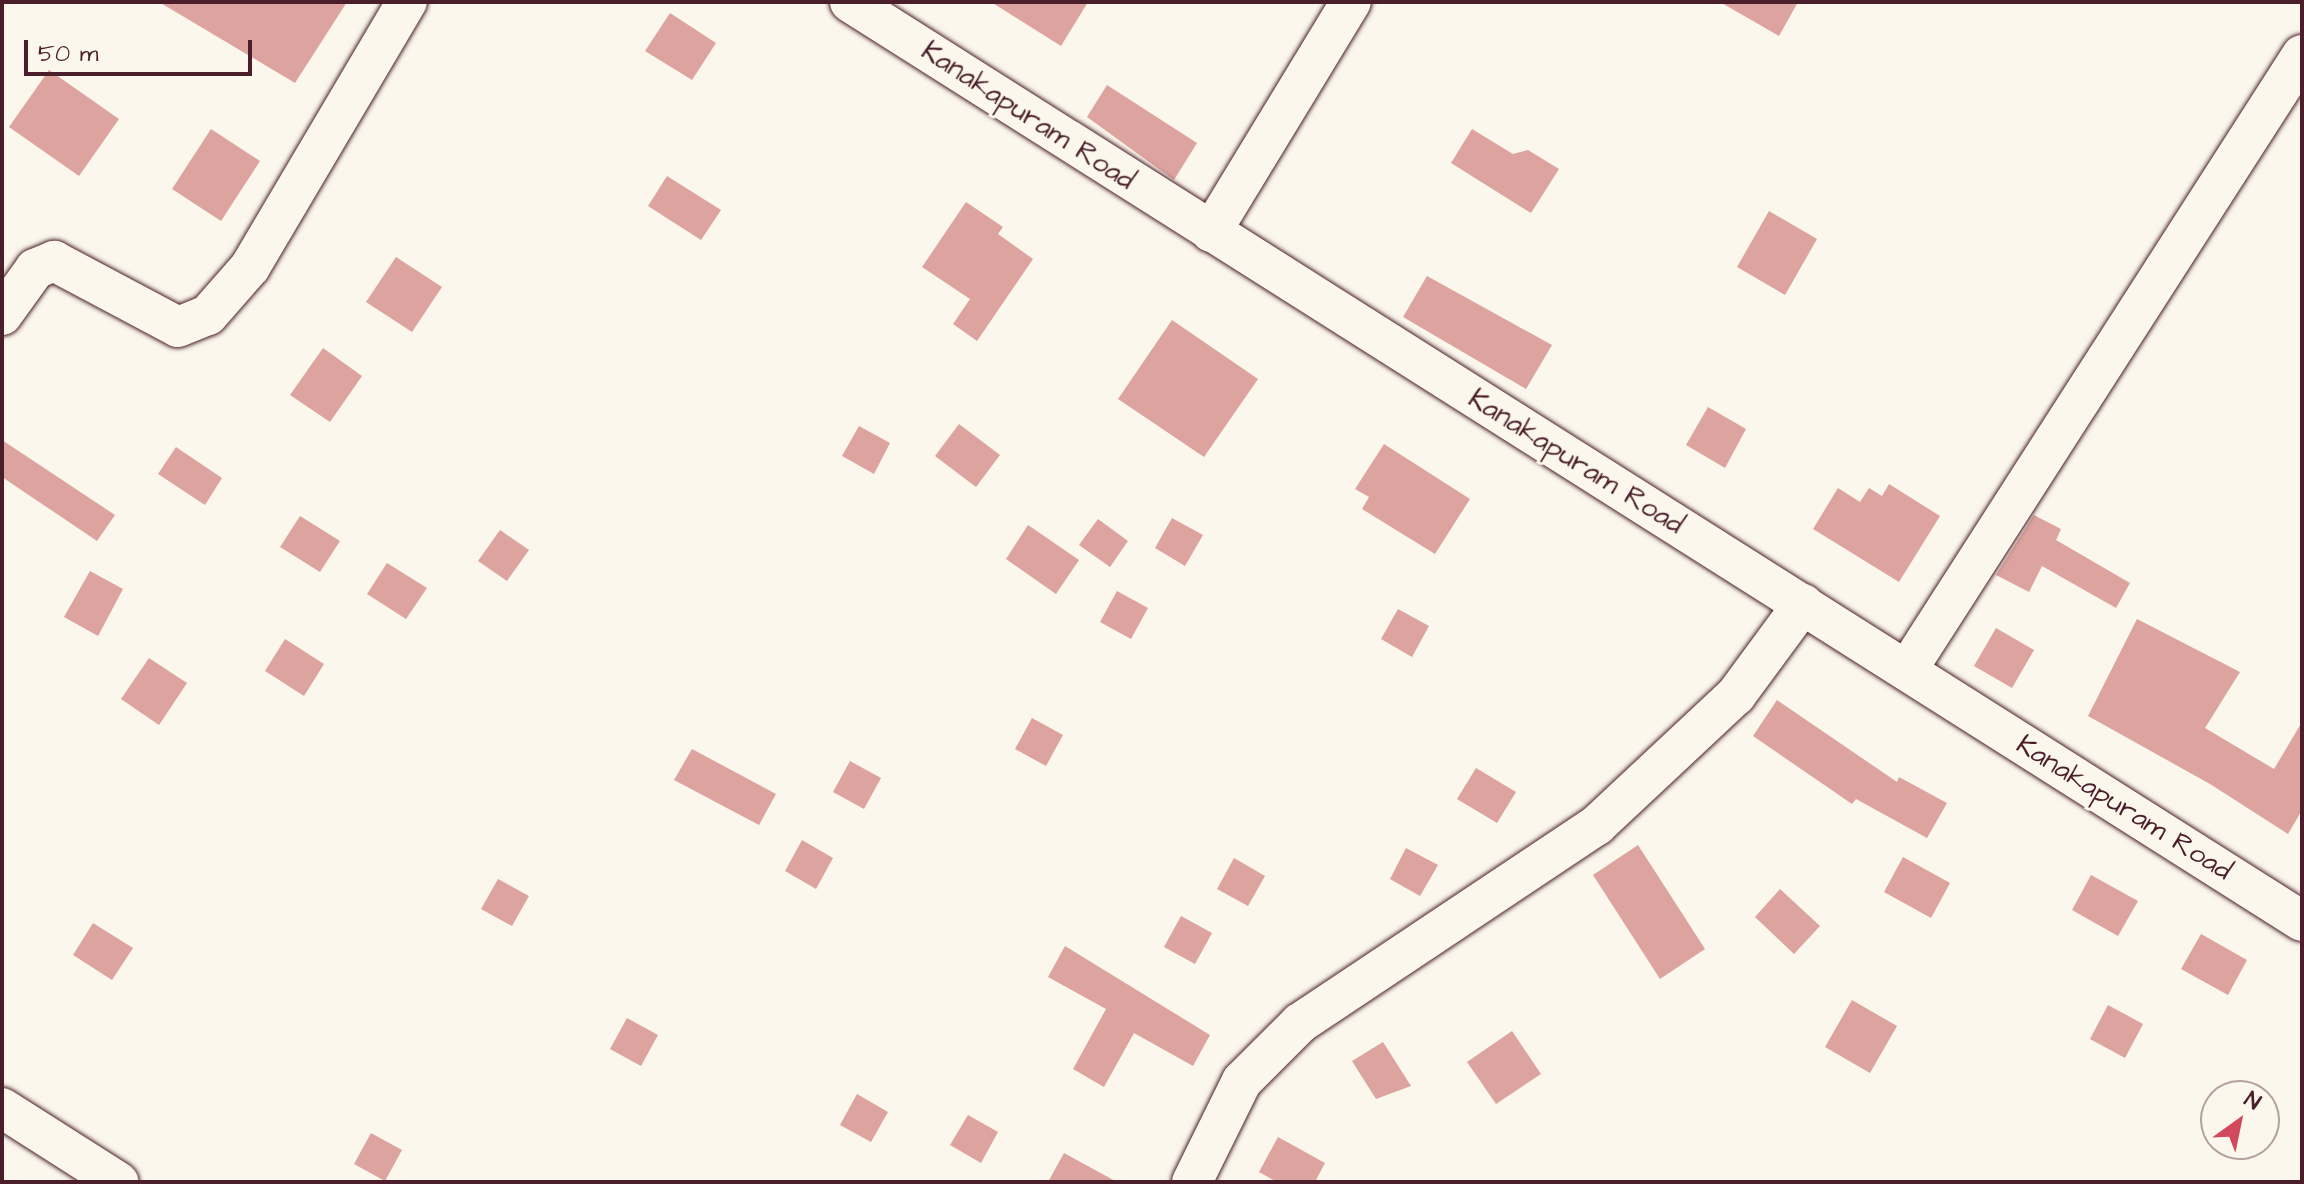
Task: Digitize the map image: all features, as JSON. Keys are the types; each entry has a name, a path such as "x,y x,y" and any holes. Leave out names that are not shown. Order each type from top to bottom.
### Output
{"street":[{"path":"2,315 35,269 54,261 178,327 208,315 250,267 407,2"},
{"name":"Kanakapuram Road","path":"850,2 2302,921"},
{"path":"1211,232 1351,2"},
{"path":"1907,670 2302,55"},
{"path":"1192,1182 1242,1081 1300,1023 1597,825 1736,695 1803,604"},
{"path":"2,1108 118,1182"}],"building":[{"path":"159,2 347,2 295,83"},
{"path":"991,2 1088,2 1061,46"},
{"path":"1720,2 1798,2 1779,36"},
{"path":"670,13 716,43 692,80 645,51"},
{"path":"49,70 119,119 79,176 9,127"},
{"path":"1107,85 1197,143 1174,180 1087,117"},
{"path":"211,129 260,161 221,221 172,189"},
{"path":"1472,129 1513,154 1528,150 1559,169 1531,213 1451,163"},
{"path":"667,176 721,210 701,240 648,206"},
{"path":"966,202 1003,227 998,234 1033,259 977,341 953,324 970,299 922,267"},
{"path":"1769,211 1817,239 1785,295 1737,267"},
{"path":"396,257 442,287 412,332 366,302"},
{"path":"1427,276 1552,345 1526,389 1403,317"},
{"path":"1172,320 1258,379 1204,457 1118,399"},
{"path":"323,348 362,376 330,422 290,395"},
{"path":"1708,407 1746,429 1725,468 1686,445"},
{"path":"959,424 1000,455 976,487 935,456"},
{"path":"859,426 890,443 874,474 842,456"},
{"path":"2,440 115,515 97,541 2,477"},
{"path":"1384,444 1470,499 1435,554 1362,509 1369,497 1355,489"},
{"path":"176,447 222,478 205,505 158,474"},
{"path":"1889,484 1940,516 1899,582 1813,529 1838,488 1860,502 1869,488 1882,496"},
{"path":"2034,515 2061,529 2056,540 2130,583 2116,608 2042,566 2029,592 1996,575"},
{"path":"300,516 340,541 320,572 280,547"},
{"path":"1172,518 1203,535 1185,566 1155,548"},
{"path":"1098,519 1128,541 1110,567 1079,545"},
{"path":"1028,525 1079,560 1056,594 1006,559"},
{"path":"500,530 529,550 507,581 478,561"},
{"path":"387,563 427,588 406,619 367,594"},
{"path":"90,571 123,589 98,636 64,617"},
{"path":"1117,591 1148,608 1131,639 1100,622"},
{"path":"1398,609 1429,626 1412,657 1381,639"},
{"path":"2137,619 2240,672 2205,728 2274,769 2302,722 2302,810 2288,834 2210,784 2088,716"},
{"path":"1996,628 2034,650 2012,688 1974,666"},
{"path":"285,639 324,664 304,696 265,671"},
{"path":"149,658 187,683 159,725 121,699"},
{"path":"1777,700 1897,782 1899,777 1947,803 1927,838 1856,799 1852,804 1753,736"},
{"path":"1032,718 1063,735 1046,766 1015,749"},
{"path":"692,749 776,794 759,825 674,780"},
{"path":"850,761 881,778 864,809 833,792"},
{"path":"1476,768 1516,792 1497,823 1457,799"},
{"path":"802,840 833,858 816,889 785,871"},
{"path":"1638,845 1705,949 1660,979 1593,875"},
{"path":"1406,848 1438,865 1420,896 1390,879"},
{"path":"1903,857 1950,883 1931,918 1884,892"},
{"path":"1234,858 1265,876 1248,906 1217,889"},
{"path":"2091,875 2138,901 2118,936 2072,910"},
{"path":"498,879 529,896 512,926 481,909"},
{"path":"1780,889 1820,926 1794,954 1755,917"},
{"path":"1181,916 1212,933 1195,964 1164,947"},
{"path":"93,923 133,948 112,980 73,955"},
{"path":"2201,934 2247,960 2228,995 2181,969"},
{"path":"1065,946 1210,1035 1193,1066 1134,1033 1104,1087 1073,1069 1106,1009 1048,977"},
{"path":"1852,1000 1897,1026 1870,1073 1825,1047"},
{"path":"2108,1005 2143,1024 2125,1058 2090,1039"},
{"path":"627,1018 658,1035 641,1066 610,1049"},
{"path":"1512,1031 1541,1074 1496,1104 1467,1062"},
{"path":"1383,1042 1411,1086 1376,1099 1352,1061"},
{"path":"857,1094 888,1112 871,1142 840,1125"},
{"path":"968,1115 998,1132 981,1163 950,1145"},
{"path":"371,1133 402,1150 385,1181 354,1164"},
{"path":"1278,1137 1325,1163 1315,1182 1277,1182 1259,1172"},
{"path":"1064,1153 1117,1182 1048,1182"}]}
